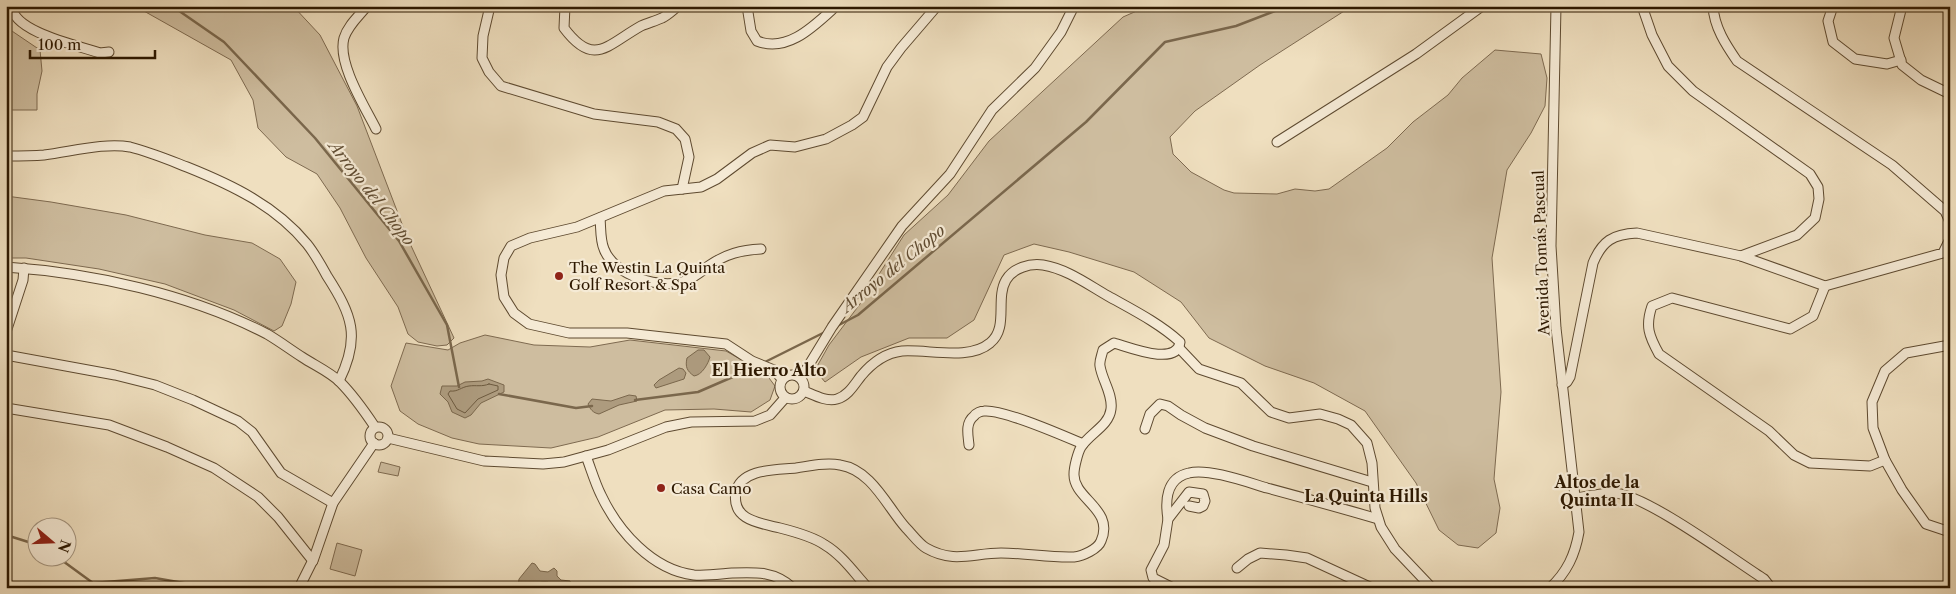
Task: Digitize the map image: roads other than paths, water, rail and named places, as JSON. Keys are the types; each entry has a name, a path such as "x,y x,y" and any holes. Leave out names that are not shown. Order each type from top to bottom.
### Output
{"street":[{"path":"12,6 12,12 16,19 29,28 100,53 109,52"},
{"path":"367,6 349,28 344,39 344,54 351,78 376,129"},
{"path":"490,6 483,36 482,58 488,72 501,86 594,114 658,122 676,129 685,139 689,157 682,190"},
{"path":"565,6 564,28 574,42 587,50 598,50 612,45 642,26 663,17 678,6"},
{"path":"747,6 751,31 757,41 774,45 786,43 811,28 836,6"},
{"path":"782,380 774,370 752,361 726,344 627,333 569,333 530,324 514,313 504,297 501,275 504,258 511,246 530,238 577,227 664,191 701,187 717,179 752,153 770,145 795,148 826,139 852,125 863,116 887,67 937,6"},
{"path":"801,378 832,327 902,226 950,174 992,110 1035,68 1062,32 1074,6"},
{"path":"1277,142 1416,54 1482,6"},
{"name":"Avenida Tomás Pascual","path":"1550,588 1562,577 1572,561 1579,532 1556,328 1551,246 1556,6"},
{"path":"1642,6 1652,35 1668,66 1693,91 1810,174 1818,187 1819,199 1816,218 1797,235 1741,256"},
{"path":"1714,6 1714,14 1724,43 1738,61 1892,165 1945,211 1950,222"},
{"path":"1833,6 1828,21 1833,42 1855,59 1888,64 1901,60"},
{"path":"1902,6 1894,38 1902,64 1921,80 1950,94"},
{"path":"6,156 42,155 100,147 128,147 154,154 214,178 237,188 257,201 287,223 308,245 340,296 350,318 352,336 348,363 339,381"},
{"path":"600,218 603,248 610,261 626,273 650,282 670,285 688,280 730,254 744,250 761,249"},
{"path":"1562,385 1570,377 1593,263 1598,251 1608,240 1622,234 1637,233 1741,256 1825,286 1942,253 1950,239"},
{"path":"804,391 823,399 836,399 848,393 862,374 881,357 900,351 971,352 984,348 995,340 1001,326 1001,295 1006,280 1015,270 1041,265 1064,271 1165,328 1180,342 1180,349 1198,369 1241,383 1271,412 1289,418 1320,414 1351,425 1367,443 1372,463 1375,508 1381,527 1395,549 1429,587"},
{"path":"6,267 114,282 188,302 226,316 268,335 339,381 376,428"},
{"path":"6,332 23,280 24,268"},
{"path":"1825,286 1813,316 1790,328 1672,298 1652,306 1647,319 1650,337 1659,354 1770,431 1794,455 1810,463 1870,466 1885,460"},
{"path":"868,588 825,544 782,528 747,519 739,510 735,499 737,487 745,478 758,472 828,464 842,465 859,472 872,484 903,524 925,548 942,556 959,558 999,553 1076,557 1089,552 1101,543 1104,532 1103,520 1078,488 1073,475 1080,447 1106,421 1111,409 1110,397 1100,364 1103,350 1114,343 1160,355 1176,352 1180,349"},
{"path":"1950,345 1906,353 1885,371 1872,402 1873,428 1885,460 1902,490 1926,524 1950,532"},
{"path":"6,355 115,375 155,385 193,400 238,421 252,432 281,474 333,502"},
{"path":"791,375 801,378 804,384 804,391 800,397 792,400 785,398 780,386 782,380 791,375"},
{"path":"388,438 484,461 543,464 564,462 608,450 675,425 692,422 755,421 770,415 785,398"},
{"path":"1145,429 1150,414 1160,404 1168,406 1181,416 1205,428 1245,443 1372,482"},
{"path":"6,408 110,425 214,468 258,497 278,517 313,562"},
{"path":"969,445 968,424 973,416 982,411 993,411 1015,418 1083,444"},
{"path":"374,443 370,435 376,428 381,427 386,430 388,438"},
{"path":"374,443 383,444 388,438"},
{"path":"299,588 313,562 333,502 374,443"},
{"path":"586,456 601,496 619,526 654,561 673,570 694,575 774,574 784,579 793,588"},
{"path":"1174,588 1153,578 1151,570 1164,545 1168,520 1165,502 1169,490 1176,479 1187,473 1197,472 1225,476 1378,518"},
{"path":"1168,520 1175,508 1189,492 1203,494 1203,506 1199,508 1189,506"},
{"path":"1576,498 1615,493 1632,497 1662,513 1764,579 1771,588"},
{"path":"1237,568 1248,559 1260,553 1307,558 1372,588"}],"water":[{"path":"698,350 704,350 710,357 702,371 694,376 687,368 686,361 687,358"},
{"path":"679,368 683,369 686,373 684,379 656,388 654,385 659,380"},
{"path":"488,379 504,385 504,392 481,403 471,415 465,418 452,412 448,402 440,394 442,386 457,386 465,382"},
{"path":"629,395 636,396 637,401 619,405 599,414 595,413 588,404 592,399 611,401"},
{"path":"532,563 540,571 548,572 554,568 561,580 570,581 571,585 568,588 545,588 548,582 545,582 518,588 519,579"}],"waterway":[{"name":"Arroyo del Chopo","path":"172,6 224,42 315,138 399,241 447,325 459,387"},
{"name":"Arroyo del Chopo","path":"837,326 858,315 1086,122 1165,42 1236,26 1288,6"},
{"name":"Arroyo del Chopo","path":"763,363 825,332"},
{"name":"Arroyo del Chopo","path":"635,400 698,392 758,366"},
{"name":"Arroyo del Chopo","path":"499,394 576,408 592,406"},
{"path":"6,535 28,542"},
{"path":"70,566 93,583 155,578 212,588"}],"place":[{"name":"The Westin La Quinta Golf Resort & Spa","path":"559,276"},
{"name":"Casa Camo","path":"661,488"}],"district":[{"name":"El Hierro Alto","path":"769,370"},
{"name":"Altos de la Quinta II","path":"1597,491"},
{"name":"La Quinta Hills","path":"1366,496"}]}
